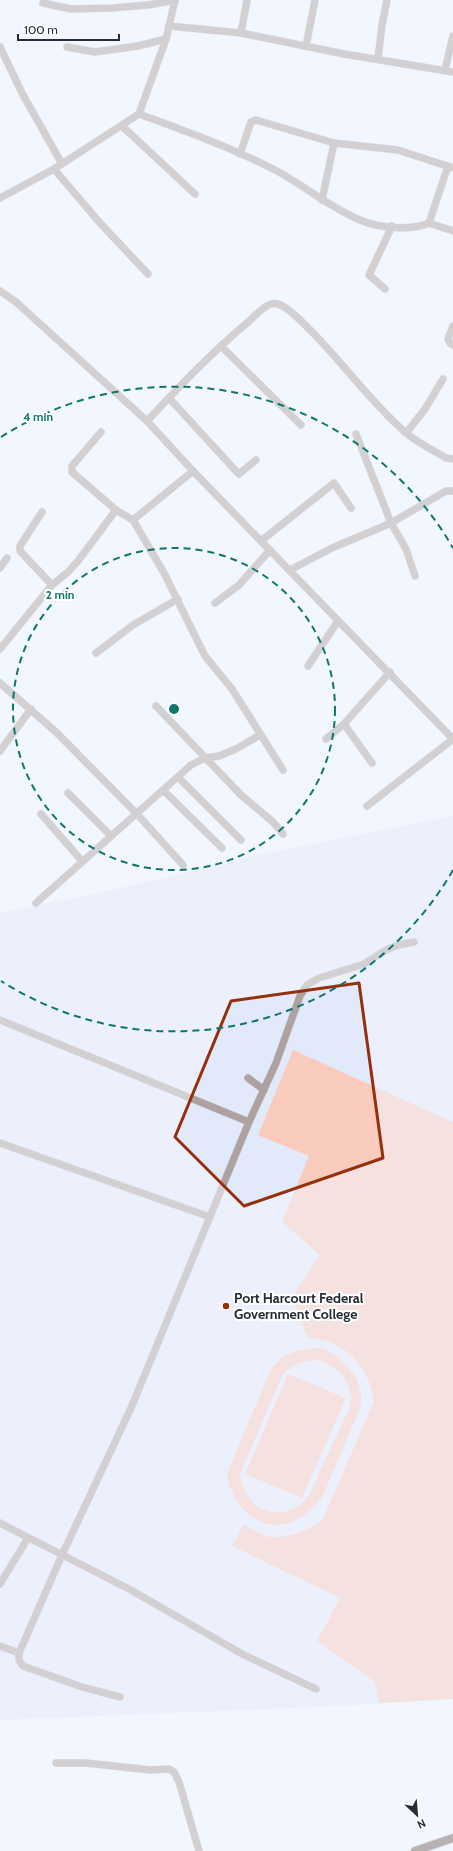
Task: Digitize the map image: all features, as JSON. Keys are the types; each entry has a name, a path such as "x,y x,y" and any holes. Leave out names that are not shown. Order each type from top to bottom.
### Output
{"main road":[{"path":"415,1851 453,1838"}],"street":[{"path":"0,198 54,169 139,114 166,39 175,0 148,5 78,9 43,3"},
{"path":"241,33 247,0"},
{"path":"306,46 315,0"},
{"path":"378,59 387,0"},
{"path":"169,26 241,33 344,54 453,72"},
{"path":"446,70 453,36"},
{"path":"67,47 95,52 138,46 166,39"},
{"path":"0,47 22,93 62,164"},
{"path":"139,114 240,154 277,171 322,200 360,220 378,225 421,227 429,223 450,167 398,150 334,143 256,120 251,122 240,154"},
{"path":"122,126 195,194"},
{"path":"322,200 334,143"},
{"path":"54,169 100,223 148,274"},
{"path":"429,223 453,231"},
{"path":"385,289 369,275 392,226"},
{"path":"0,291 16,302 147,420 193,471 338,621 390,672 453,739 367,806"},
{"path":"147,420 221,346 266,306 271,304 282,306 320,338 363,391 406,433 446,458 453,459"},
{"path":"453,326 448,339 453,345"},
{"path":"221,346 301,425"},
{"path":"406,433 425,409 444,379"},
{"path":"169,398 236,472 239,474 256,460"},
{"path":"101,432 71,469 72,472 116,510 133,520 178,599 205,656 232,690 283,770"},
{"path":"356,434 391,523 406,549 415,576"},
{"path":"133,520 193,471"},
{"path":"261,541 334,483 351,508"},
{"path":"290,570 332,548 391,523 446,491 453,491"},
{"path":"0,649 52,585 68,572 78,561 116,510"},
{"path":"42,512 20,546 20,551 52,585"},
{"path":"215,603 239,585 270,550"},
{"path":"0,568 7,558"},
{"path":"96,653 132,625 178,599"},
{"path":"308,666 338,621"},
{"path":"326,739 344,724 390,672"},
{"path":"0,683 56,732 137,814 183,865"},
{"path":"156,706 244,799 273,822 283,834"},
{"path":"0,751 31,709"},
{"path":"344,724 372,764"},
{"path":"36,902 191,766 205,758 219,756 260,735"},
{"path":"178,777 241,840"},
{"path":"164,791 222,848"},
{"path":"68,793 111,836"},
{"path":"41,814 82,861"},
{"path":"120,1697 82,1687 23,1666 19,1660 19,1653 62,1555 131,1408 249,1122 276,1063 300,996 307,985 319,978 364,964 392,948 414,942"},
{"path":"0,1020 249,1122"},
{"path":"248,1078 264,1090"},
{"path":"0,1143 210,1217"},
{"path":"0,1523 129,1589 244,1655 316,1689"},
{"path":"0,1584 28,1538"},
{"path":"0,1646 19,1653"},
{"path":"56,1764 86,1763 150,1770 169,1769 174,1772 179,1782 200,1851"}],"highlighted area":[{"path":"359,983 383,1158 244,1206 175,1137 231,1001"}],"shaded area":[{"name":"Port Harcourt Federal Government College","path":"453,816 453,1699 342,1706 0,1720 0,913 112,890 257,855"},
{"path":"293,1050 453,1122 453,1699 379,1703 374,1681 317,1641 340,1598 232,1546 244,1524 257,1532 270,1537 284,1537 312,1527 323,1519 374,1401 373,1393 366,1376 349,1354 342,1348 331,1343 307,1337 292,1297 320,1255 282,1222 309,1156 258,1135"},
{"path":"322,1348 336,1356 353,1373 360,1387 361,1401 359,1411 322,1498 305,1515 289,1523 276,1525 264,1523 253,1518 235,1499 227,1473 270,1371 275,1364 292,1352","holes":["315,1360 321,1361 333,1367 346,1381 351,1396 350,1407 313,1487 302,1503 294,1509 284,1512 270,1512 259,1507 251,1500 245,1491 240,1474 283,1374 298,1364"]},
{"path":"288,1374 346,1398 302,1498 245,1474"}],"place":[{"name":"Port Harcourt Federal Government College","path":"226,1306"}]}
